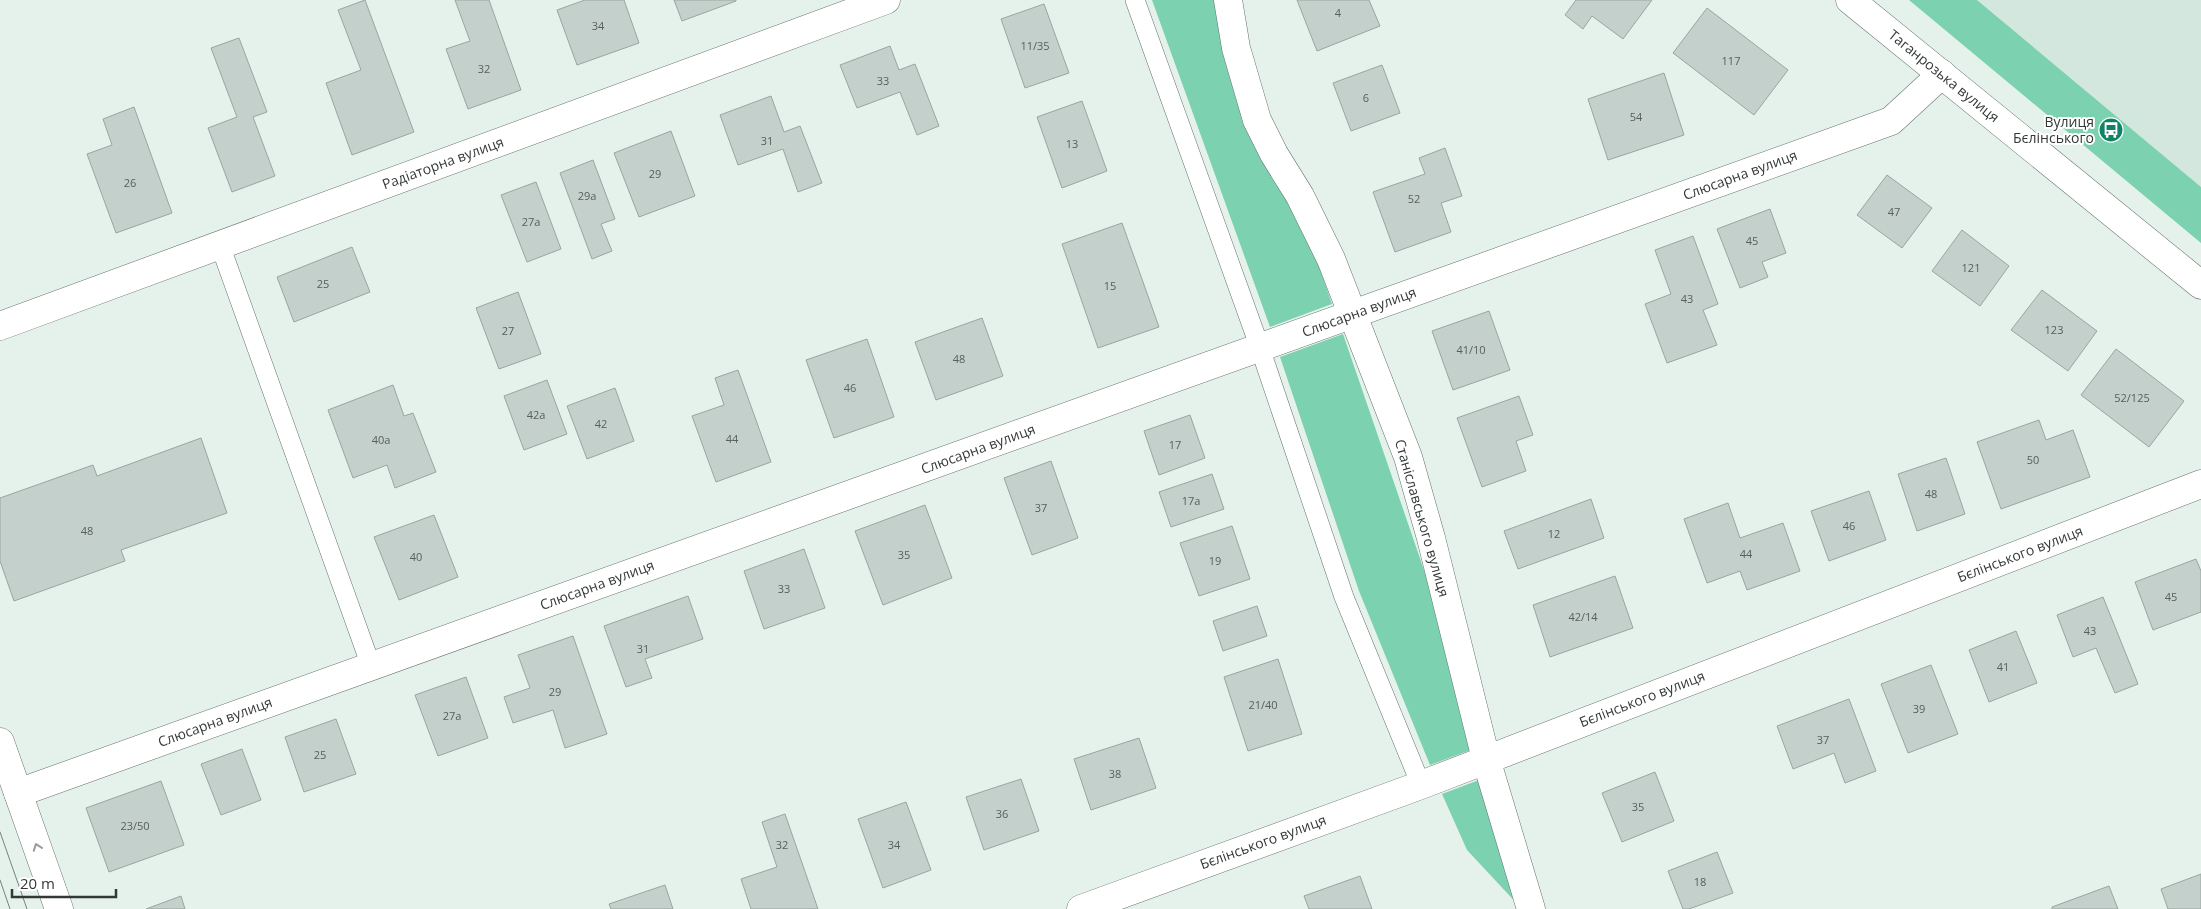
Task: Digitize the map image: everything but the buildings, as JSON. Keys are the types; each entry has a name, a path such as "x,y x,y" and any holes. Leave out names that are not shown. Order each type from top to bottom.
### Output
{"main road":[{"name":"Радіаторна вулиця","path":"0,326 886,0"},
{"name":"Станіславського вулиця","path":"1228,0 1236,48 1257,120 1274,154 1300,196 1331,259 1408,457 1486,759 1531,909"},
{"name":"Таганрозька вулиця","path":"1850,0 2201,285"},
{"name":"Слюсарна вулиця","path":"9,796 1891,121 1942,74"},
{"name":"Бєлінського вулиця","path":"1081,909 1421,784 2201,484"},
{"path":"0,742 9,796 59,909"}],"lane":[{"path":"1135,0 1260,348 1344,597 1421,784"},
{"path":"220,245 371,666"}],"shaded area":[{"path":"1977,0 2201,0 2201,187"}],"green space":[{"path":"1152,0 1227,0 1332,304 1270,327"},
{"path":"1909,0 1977,0 2201,187 2201,243"},
{"path":"1343,334 1484,745 1430,765 1359,591 1280,357"},
{"path":"1495,774 1544,909 1522,909 1467,850 1442,794"}],"tram line":[{"path":"0,832 27,909"},
{"path":"0,880 10,909"}],"place":[{"name":"Вулиця Бєлінського","path":"2111,130"}]}
